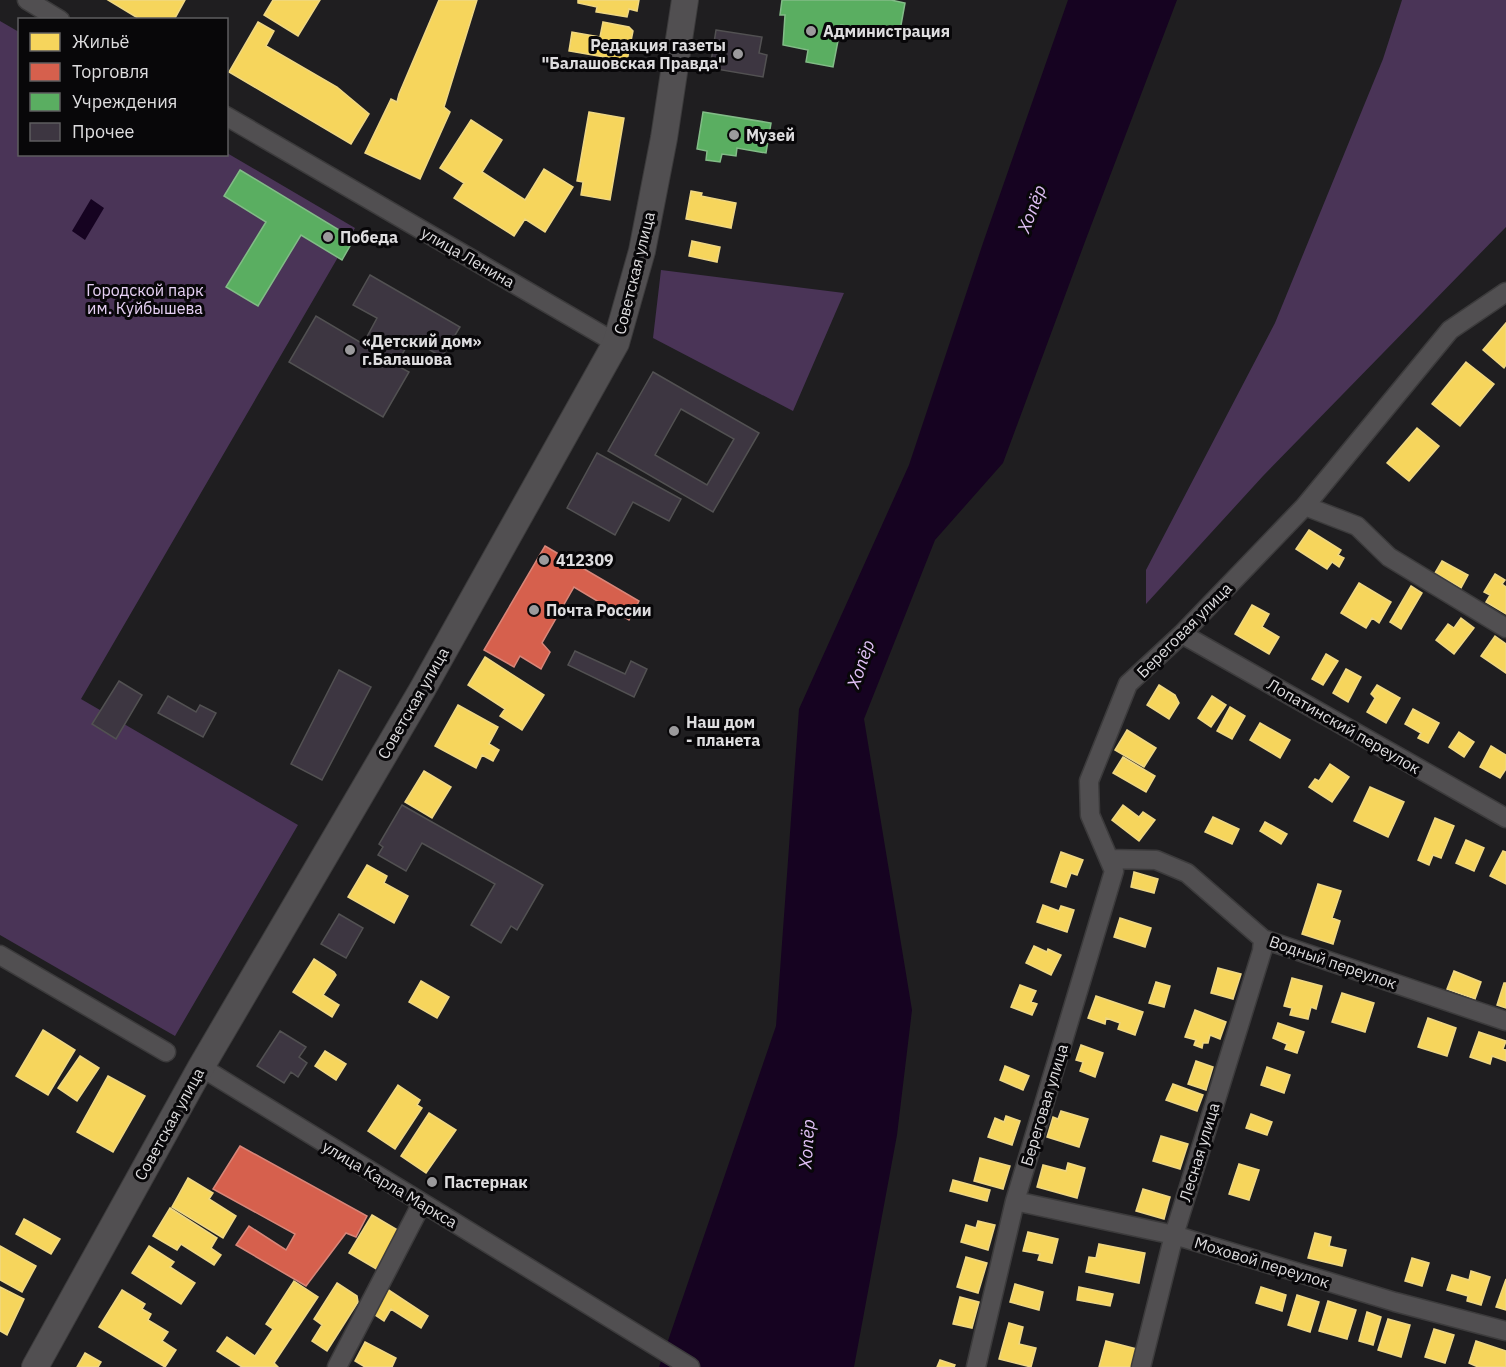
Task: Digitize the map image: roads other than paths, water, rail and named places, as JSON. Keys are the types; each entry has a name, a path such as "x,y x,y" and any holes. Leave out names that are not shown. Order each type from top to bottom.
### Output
{"street":[{"path":"27,0 57,18"},
{"name":"Советская улица","path":"35,1367 201,1067 416,701 616,343 642,251 664,138 685,0"},
{"name":"улица Ленина","path":"228,117 616,343"},
{"name":"Береговая улица","path":"976,1367 1015,1201 1114,871 1090,815 1089,781 1128,684 1182,634 1305,506 1450,330 1506,292"},
{"path":"1305,506 1357,526 1389,556 1506,628"},
{"name":"Лопатинский переулок","path":"1182,634 1506,818"},
{"name":"Водный переулок","path":"1109,859 1156,860 1187,873 1263,939 1506,1021"},
{"name":"Лесная улица","path":"1141,1367 1173,1235 1259,962 1263,939"},
{"path":"0,955 166,1052"},
{"name":"улица Карла Маркса","path":"201,1067 690,1367"},
{"name":"Моховой переулок","path":"1015,1201 1173,1235 1395,1302 1506,1331"},
{"path":"337,1367 422,1203"}],"water":[{"name":"Хопёр","path":"1068,0 1177,0 1003,463 935,540 864,719 912,1010 897,1135 854,1367 659,1367 776,1026 799,709 909,465 984,240"},
{"path":"91,199 104,208 85,240 72,231"}],"place":[{"name":"Администрация","path":"811,31"},
{"name":"Редакция газеты \"Балашовская Правда\"","path":"738,54"},
{"name":"Музей","path":"734,135"},
{"name":"Победа","path":"328,237"},
{"name":"«Детский дом» г.Балашова","path":"350,350"},
{"name":"412309","path":"544,560"},
{"name":"Почта России","path":"534,610"},
{"name":"Наш дом - планета","path":"674,731"},
{"name":"Пастернак","path":"432,1182"}],"park label":[{"name":"Городской парк им. Куйбышева","path":"145,299"}]}
